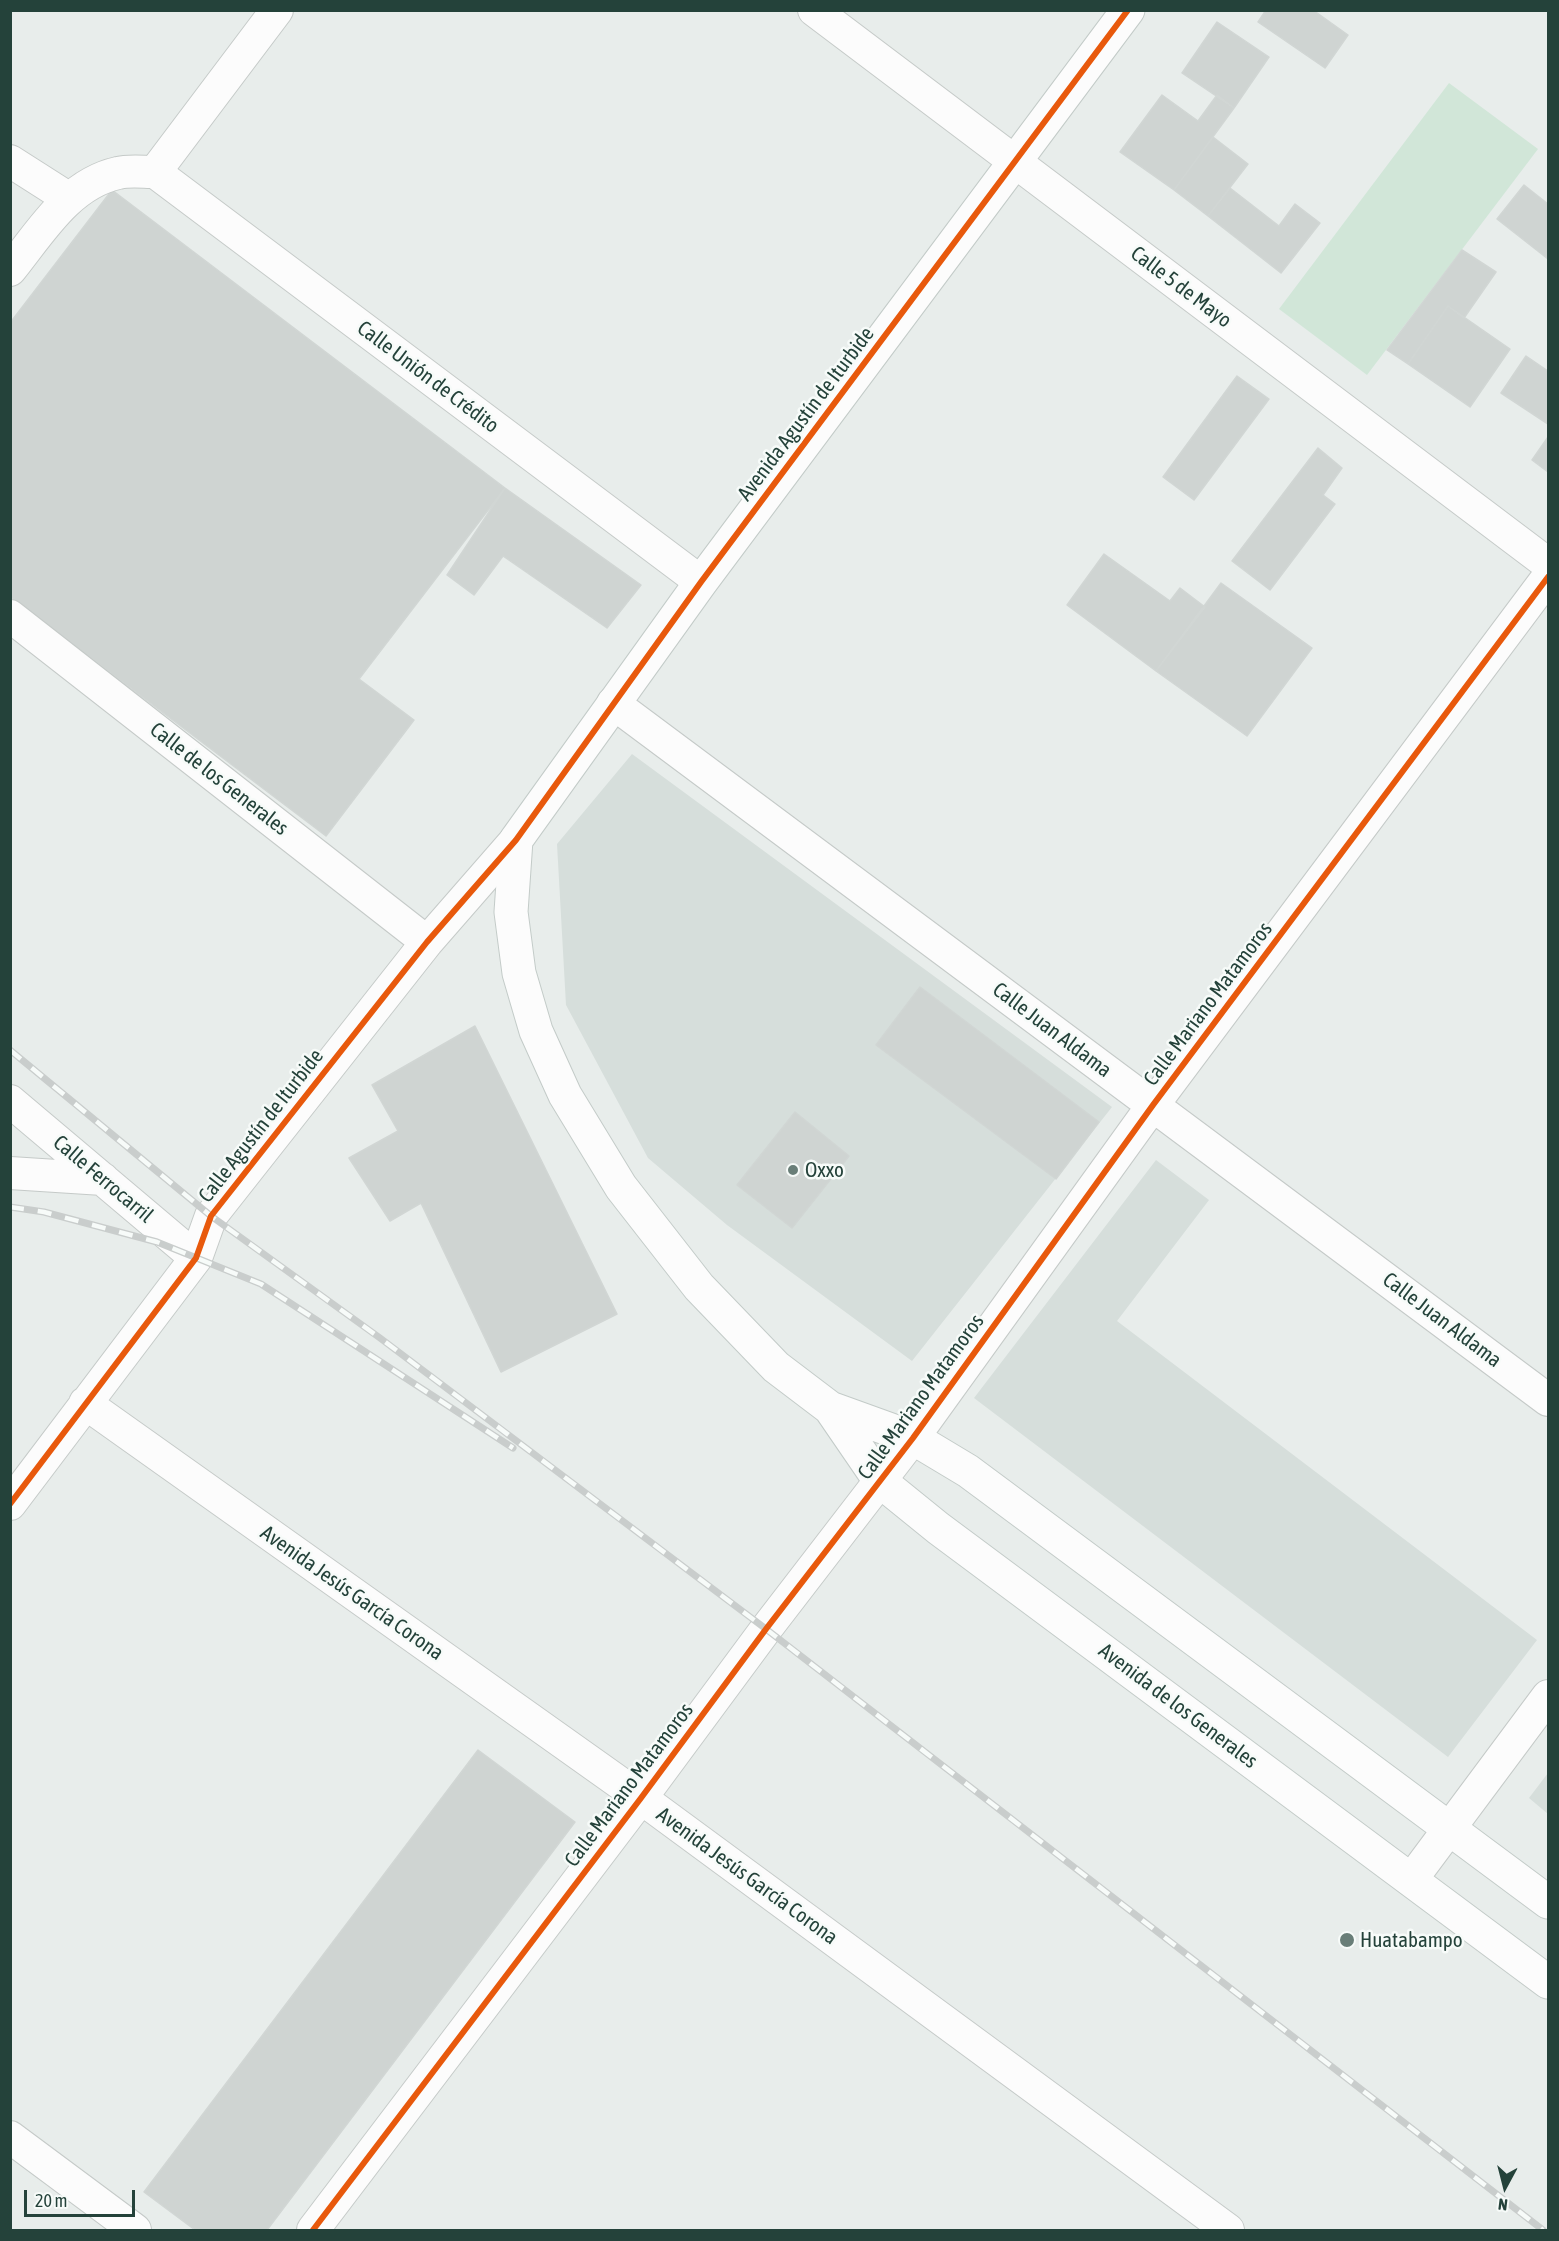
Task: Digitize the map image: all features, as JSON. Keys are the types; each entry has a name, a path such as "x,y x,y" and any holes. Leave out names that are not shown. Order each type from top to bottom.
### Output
{"street":[{"path":"10,270 68,198 90,183 118,172 155,172 277,10"},
{"name":"Calle 5 de Mayo","path":"814,10 1548,564"},
{"name":"Avenida Agustín de Iturbide","path":"516,840 701,582 1128,10"},
{"path":"10,161 68,198"},
{"name":"Calle Unión de Crédito","path":"155,172 701,582"},
{"name":"Calle Mariano Matamoros","path":"313,2230 641,1798 765,1629 913,1438 1153,1106 1548,576"},
{"name":"Calle de los Generales","path":"10,616 427,942"},
{"name":"Calle Juan Aldama","path":"613,703 1548,1400"},
{"name":"Calle Agustín de Iturbide","path":"10,1504 196,1258 211,1216 427,942 516,840"},
{"name":"Avenida de los Generales","path":"516,840 511,912 519,974 536,1032 566,1095 621,1188 699,1287 776,1367 830,1408 913,1438 968,1472 1548,1902"},
{"name":"Calle Ferrocarril","path":"10,1101 196,1258"},
{"path":"10,1173 103,1179"},
{"name":"Avenida Jesús García Corona","path":"85,1403 641,1798 1228,2230"},
{"name":"Avenida de los Generales","path":"830,1408 880,1480 938,1528 1548,1982"},
{"path":"1412,1880 1548,1696"},
{"path":"10,2137 135,2230"}],"shaded area":[{"path":"632,754 1112,1107 912,1361 727,1225 648,1158 566,1005 557,844"},
{"path":"1156,1160 1209,1200 1117,1321 1537,1640 1448,1757 974,1398"},
{"path":"1548,1773 1548,1814 1529,1798"}],"green space":[{"path":"1449,83 1538,149 1367,375 1279,309"}],"building":[{"path":"1266,10 1313,10 1348,35 1325,68 1258,22"},
{"path":"1217,22 1269,57 1234,108 1182,73"},
{"path":"1162,95 1198,121 1217,95 1234,108 1174,190 1120,152"},
{"path":"1213,137 1248,164 1208,216 1174,190"},
{"path":"1524,185 1548,204 1548,259 1497,219"},
{"path":"1230,188 1279,226 1295,204 1320,223 1281,273 1208,216"},
{"path":"112,190 505,488 359,679 414,720 326,836 10,597 10,323"},
{"path":"1462,250 1496,272 1464,318 1448,306 1408,364 1387,350"},
{"path":"1448,306 1510,349 1470,407 1408,364"},
{"path":"1526,356 1548,371 1548,424 1501,393"},
{"path":"1237,376 1269,399 1194,500 1163,477"},
{"path":"1548,437 1548,472 1532,460"},
{"path":"1318,448 1342,468 1323,495 1335,504 1270,590 1232,561"},
{"path":"505,488 641,585 607,628 503,556 474,595 447,575"},
{"path":"1104,554 1170,601 1180,588 1205,607 1156,671 1067,605"},
{"path":"1221,583 1312,648 1247,736 1156,671"},
{"path":"920,987 1099,1122 1056,1179 876,1045"},
{"path":"475,1026 617,1314 501,1372 421,1203 390,1221 349,1158 398,1131 372,1085"},
{"name":"Oxxo","path":"795,1112 849,1156 792,1228 737,1185"},
{"path":"478,1750 575,1822 267,2230 195,2230 144,2192"}],"railway":[{"path":"10,1050 211,1216 380,1338 766,1629 1543,2230"},
{"path":"10,1207 44,1212 157,1242 261,1284 513,1448"}],"cycle path":[{"path":"10,1504 196,1258 211,1216 427,942 516,840 701,582 1128,10"},
{"path":"313,2230 641,1798 766,1629 913,1438 1153,1105 1548,577"}],"place":[{"name":"Oxxo","path":"793,1170"},
{"name":"Huatabampo","path":"1347,1940"}]}
